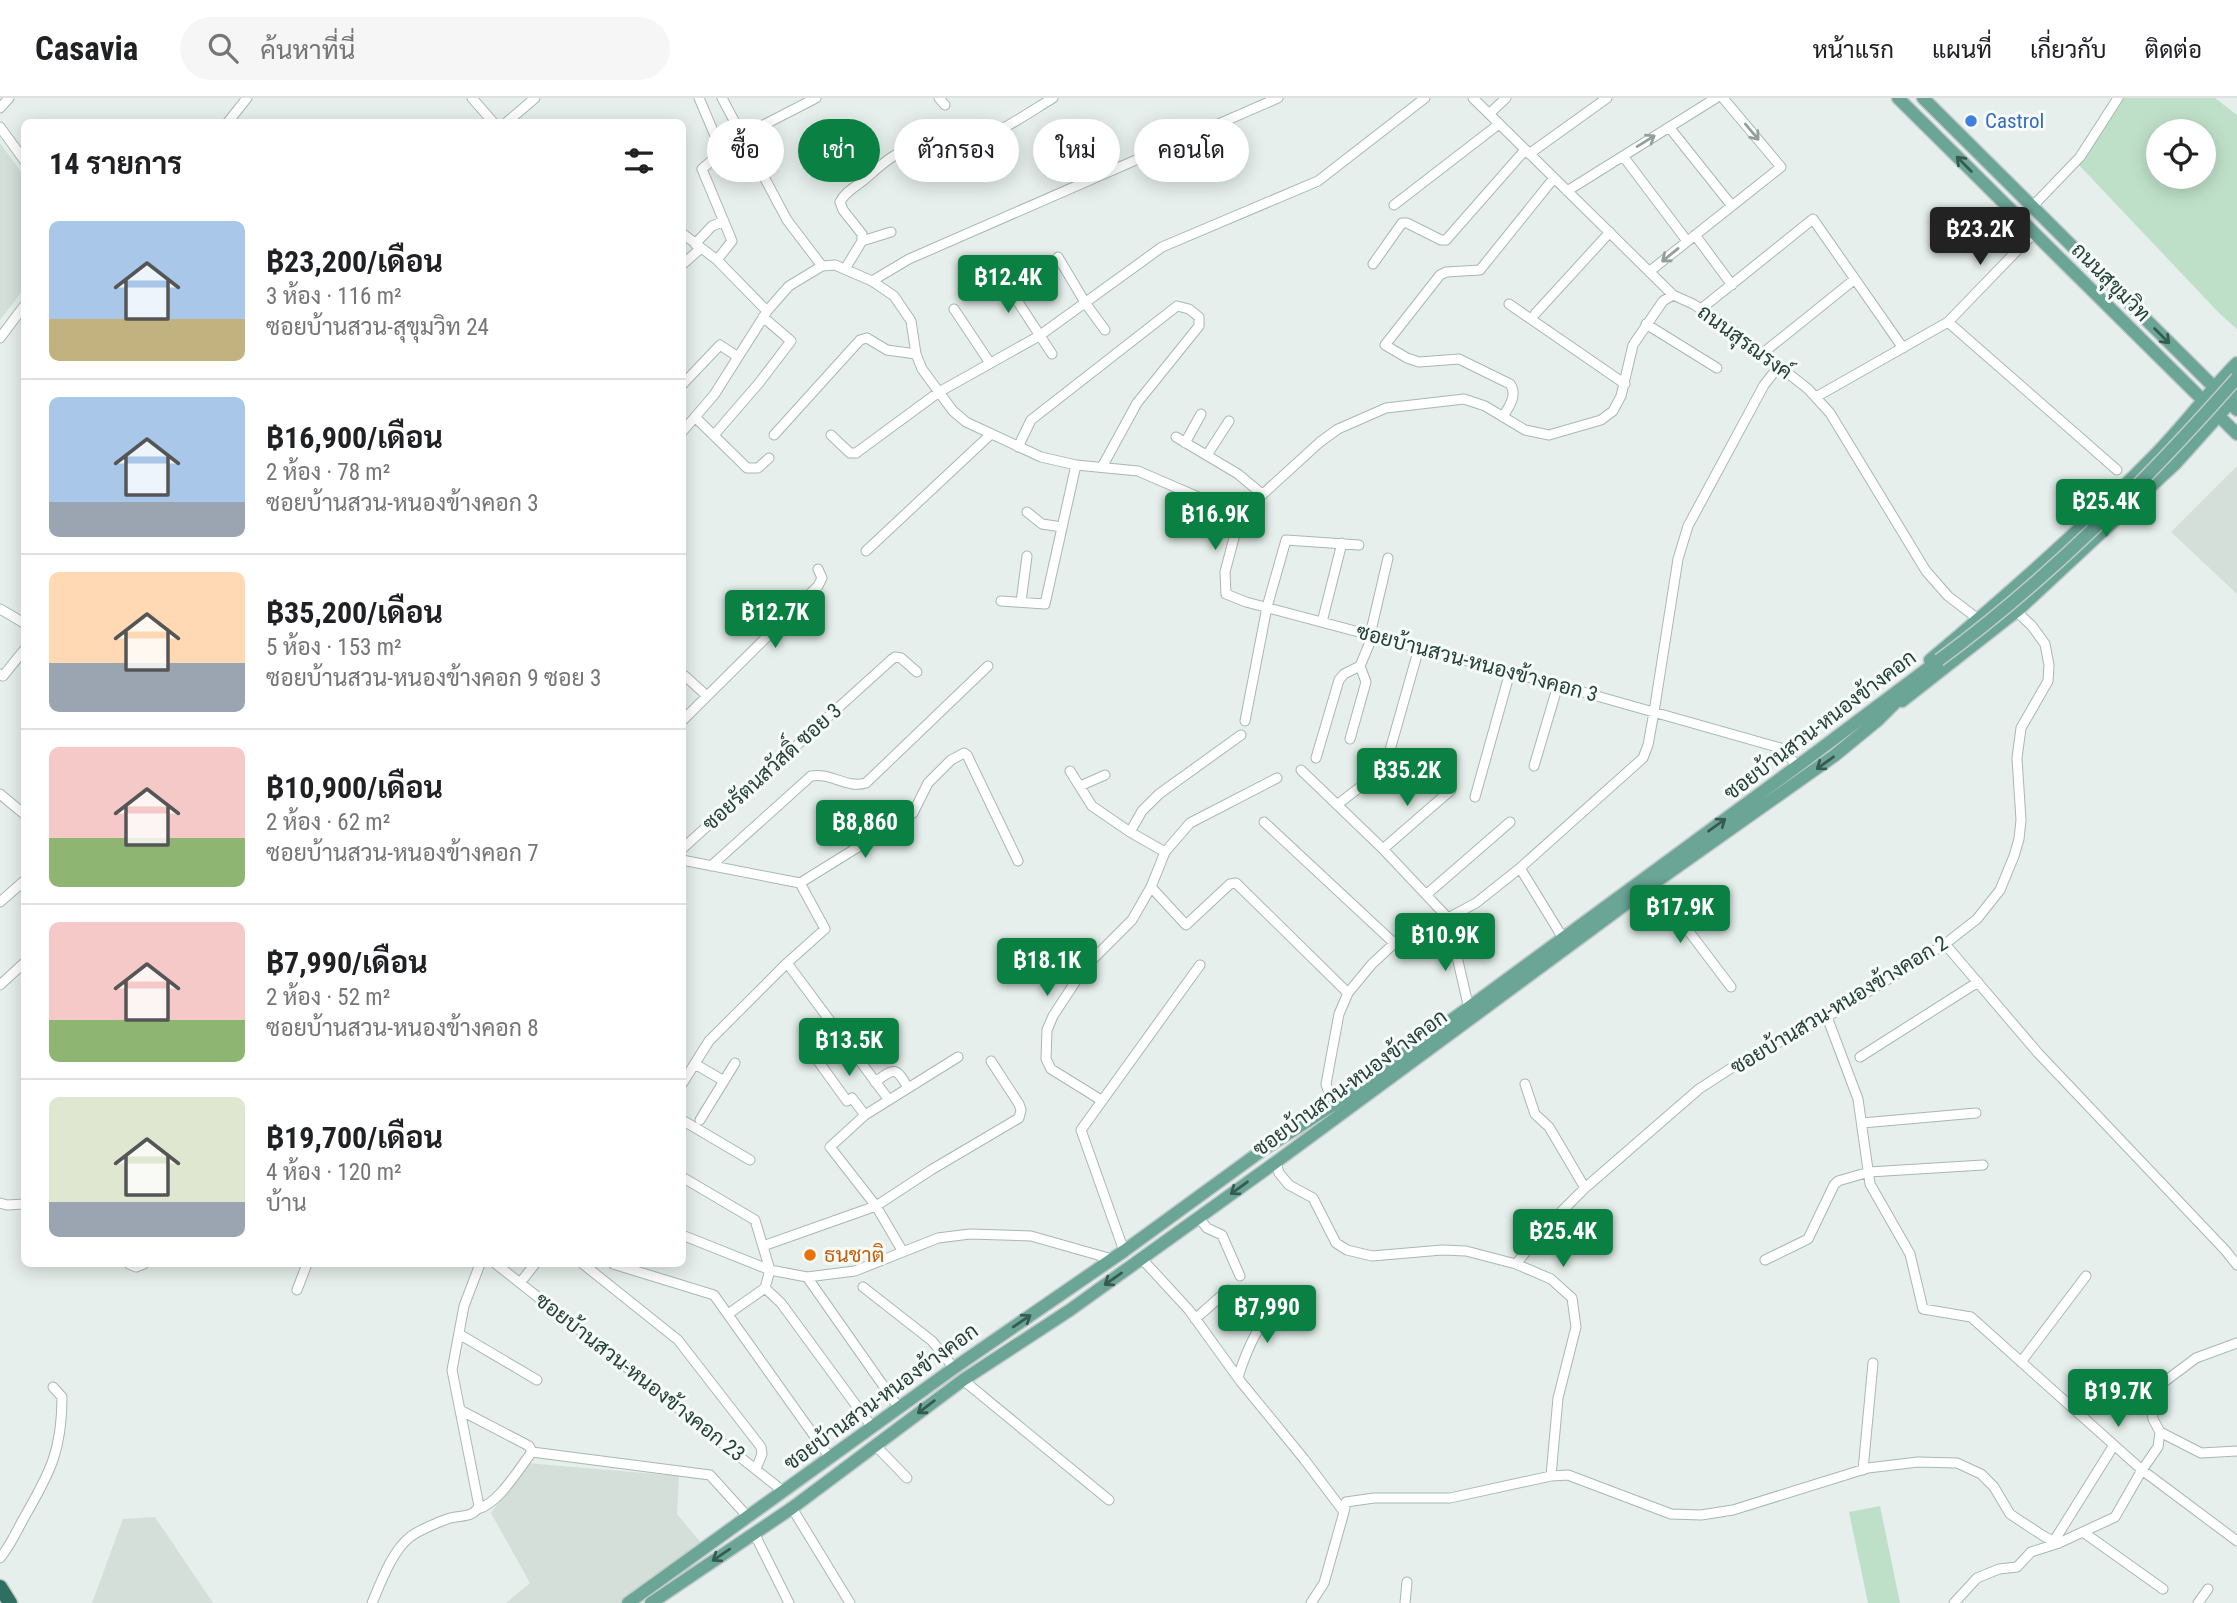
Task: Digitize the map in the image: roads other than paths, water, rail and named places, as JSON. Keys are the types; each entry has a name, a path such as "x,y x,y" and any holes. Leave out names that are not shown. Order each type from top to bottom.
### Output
{"highway":[{"path":"0,1587 10,1603"}],"main road":[{"name":"ถนนสุขุมวิท","path":"1898,98 2237,433"},
{"name":"ถนนสุขุมวิท","path":"1923,98 2214,387 2235,403"},
{"path":"1875,715 2140,471 2237,363"},
{"name":"ซอยบ้านสวน-หนองข้างคอก","path":"628,1603 954,1368 1125,1251 1264,1149 1470,1013 1835,756 1875,715 1939,660 1992,621 2145,480 2237,378"},
{"path":"1875,715 2017,612 2235,403"},
{"path":"2140,471 2152,485"},
{"name":"ซอยบ้านสวน-หนองข้างคอก","path":"651,1603 792,1508 963,1380 1070,1310 1276,1162 1563,938 1797,766 1875,715"},
{"path":"1199,1195 1203,1214"},
{"path":"783,1491 792,1508"}],"street":[{"path":"0,108 9,98"},
{"path":"230,119 247,98"},
{"path":"472,98 490,119"},
{"path":"510,119 535,98"},
{"path":"699,98 722,152 702,169 732,241 717,260"},
{"path":"722,98 733,119"},
{"path":"775,119 816,98"},
{"path":"845,269 862,241 862,234 840,202 845,194 886,160 920,146 965,147 1000,131 1053,98"},
{"path":"872,281 909,259 1278,98"},
{"path":"831,435 850,453 856,453 939,392 1039,336 1162,247 1318,181 1425,98"},
{"name":"ถนนสุรณรงค์","path":"1473,98 1673,295 1701,309 1740,335 1816,397 1830,414 1926,571 1948,596 1979,619"},
{"path":"1489,114 1506,98"},
{"path":"1567,191 1716,98"},
{"path":"1650,271 1781,167 1723,98"},
{"path":"2032,207 2080,157 2118,98"},
{"path":"1373,264 1404,222 1443,241 1446,240 1527,152 1602,99"},
{"path":"1394,205 1499,124"},
{"path":"0,127 21,156"},
{"path":"1669,127 1732,206"},
{"path":"1622,156 1732,285"},
{"path":"1503,417 1513,397 1513,387 1510,384 1459,359 1419,362 1407,359 1385,345 1440,275 1447,272 1480,270 1554,178"},
{"path":"767,182 787,220 822,266"},
{"path":"1701,309 1813,219 1903,348"},
{"path":"686,260 712,226 724,221"},
{"path":"862,241 891,232"},
{"path":"1535,314 1610,232"},
{"path":"1816,397 1948,322 2034,233"},
{"path":"686,236 717,260 791,341 714,435"},
{"path":"1058,257 1105,330"},
{"path":"686,427 714,395 765,314 789,286 822,266 835,265 872,281 894,296 911,321 916,354 922,369 953,411 966,422 1041,457 1138,471 1240,515 1338,429 1386,408 1464,399 1485,406 1525,430 1549,435 1601,420 1613,411 1621,396 1633,345 1663,301 1673,295"},
{"path":"1003,279 1052,354"},
{"path":"1763,353 1855,279"},
{"path":"1509,304 1625,384"},
{"path":"1018,447 1031,420 1177,306 1189,309 1199,317 1199,326 1137,403 1102,467"},
{"path":"954,309 990,363"},
{"path":"0,338 21,310"},
{"path":"1948,322 2118,470"},
{"path":"1646,324 1717,368"},
{"path":"774,435 860,340 867,338 887,350 916,354"},
{"path":"686,381 720,345 738,357"},
{"path":"1333,1105 1326,1084 1339,1014 1348,993 1372,964 1400,938 1476,903 1520,868 1643,758 1654,712 1678,559 1688,526 1764,386 1779,366"},
{"path":"1185,443 1201,414"},
{"path":"695,417 747,468 758,468 769,458"},
{"path":"1207,455 1229,421"},
{"path":"866,551 990,435"},
{"path":"1176,437 1238,474 1262,494"},
{"path":"1001,601 1045,604 1076,464"},
{"path":"1027,512 1042,524 1062,527"},
{"name":"ซอยบ้านสวน-หนองข้างคอก 3","path":"1240,515 1226,572 1226,594 1784,749 1797,766"},
{"path":"1245,721 1267,607 1286,540 1359,545"},
{"path":"1322,622 1342,543"},
{"path":"1021,602 1027,556"},
{"path":"1350,739 1366,682 1360,666 1372,635 1388,558"},
{"path":"686,717 818,586 822,578 818,569"},
{"path":"0,610 21,621"},
{"name":"ซอยบ้านสวน-หนองข้างคอก 2","path":"1516,1264 1546,1227 1585,1188 1699,1089 1736,1065 1827,1017 1945,944 1977,919 2000,890 2019,839 2021,820 2017,758 2021,728 2048,681 2049,665 2045,644 2017,612"},
{"path":"1390,750 1419,648"},
{"path":"0,674 3,676 21,654"},
{"name":"ซอยรัตนสวัสดิ์ ซอย 3","path":"686,845 895,657 901,658 917,672"},
{"path":"711,866 811,776 818,775 857,785 866,783 988,666"},
{"path":"1316,758 1339,680 1344,674 1360,666"},
{"path":"1475,797 1510,672"},
{"path":"686,677 707,696"},
{"path":"1534,766 1558,685"},
{"path":"1130,832 1142,811 1159,794 1241,734"},
{"path":"686,861 800,883 913,813 928,783 951,760 964,753 1018,861"},
{"path":"1338,804 1389,765"},
{"path":"1301,770 1383,849 1448,918 1470,1013"},
{"path":"1070,771 1092,806 1165,852"},
{"path":"1080,786 1105,775"},
{"path":"1101,1100 1051,1069 1046,1053 1048,1024 1085,967 1132,920 1151,887 1165,852 1190,823 1277,778"},
{"path":"1383,849 1451,790"},
{"path":"0,794 21,812"},
{"path":"1264,822 1394,943"},
{"path":"1427,894 1510,822"},
{"path":"1520,868 1563,938"},
{"path":"686,1078 709,1041 825,929 800,883"},
{"path":"1151,887 1186,925 1230,884 1236,883 1348,993"},
{"path":"0,902 21,884"},
{"path":"1653,884 1731,988"},
{"path":"1945,944 2038,1053 2237,1265"},
{"path":"787,963 888,1100"},
{"path":"1125,1251 1081,1133 1082,1127 1200,965"},
{"path":"0,985 21,966"},
{"path":"1860,1057 1978,982"},
{"path":"1827,1017 1858,1099 1870,1184 1910,1254 1923,1309 1971,1317 2142,1470 2237,1541"},
{"path":"813,1054 848,1101 852,1098 865,1115"},
{"path":"903,1252 876,1206 830,1147 865,1115 958,1056"},
{"path":"763,1246 876,1206 1019,1118 1019,1104 990,1062"},
{"path":"695,1063 724,1082"},
{"path":"700,1120 735,1063"},
{"path":"876,1082 890,1071 896,1071 908,1088"},
{"path":"1525,1084 1535,1114 1549,1128 1585,1188"},
{"path":"1862,1123 1976,1113"},
{"path":"686,1122 750,1160"},
{"path":"1276,1162 1279,1173 1289,1185 1313,1199 1336,1243 1346,1250 1372,1256 1442,1250 1466,1251 1516,1264 1551,1279 1572,1298 1576,1327 1558,1398 1551,1476"},
{"path":"1765,1260 1808,1239 1838,1181 1869,1172 1983,1165"},
{"path":"686,1179 755,1220 770,1270 765,1288 729,1314"},
{"path":"0,1203 21,1204"},
{"path":"1203,1214 1207,1228 1222,1234 1240,1276"},
{"path":"686,1237 770,1270 807,1277 855,1271 938,1238 970,1234 1031,1236 1112,1259"},
{"path":"1142,1259 1195,1319 1344,1512"},
{"path":"297,1290 306,1267"},
{"path":"372,1603 387,1567 410,1536 449,1519 470,1515 478,1505 452,1370 464,1306 479,1267"},
{"name":"ซอยบ้านสวน-หนองข้างคอก 23","path":"500,1267 783,1491"},
{"path":"520,1283 533,1267"},
{"path":"587,1267 678,1340 761,1447 762,1454 755,1469"},
{"path":"622,1267 714,1295 830,1458"},
{"path":"2021,1362 2086,1276"},
{"path":"807,1277 899,1408"},
{"path":"863,1287 932,1341 954,1368"},
{"path":"765,1288 781,1303 872,1427"},
{"path":"1195,1319 1228,1290"},
{"path":"1238,1377 1244,1355 1265,1317 1279,1303"},
{"path":"459,1334 537,1380"},
{"path":"2237,1342 2196,1358 2164,1382 2151,1402 2152,1419 2160,1432 2201,1453 2237,1451"},
{"path":"1863,1469 1873,1363"},
{"path":"963,1380 1110,1500"},
{"path":"0,1558 43,1488 55,1457 61,1429 62,1397 53,1387"},
{"path":"460,1410 529,1446 532,1452"},
{"path":"1954,1603 1977,1578 1999,1569 2017,1567 2031,1552 2115,1517 2158,1447 2160,1432"},
{"path":"876,1445 907,1478"},
{"path":"2056,1542 2114,1445"},
{"path":"478,1505 485,1507 494,1500 532,1452"},
{"path":"532,1452 710,1475 748,1517"},
{"path":"1311,1603 1324,1583 1346,1502 1374,1498 1450,1498 1551,1476 1568,1475 1671,1514 1702,1515 1733,1510 1863,1469 1918,1462 1957,1463 1981,1474 2010,1514 2056,1542"},
{"path":"792,1508 850,1603"},
{"path":"2083,1532 2163,1589"},
{"path":"754,1533 789,1603"},
{"path":"1405,1603 1407,1582"},
{"path":"2198,1603 2208,1589"}],"place":[{"name":"Castrol","path":"1971,121"},
{"name":"ธนชาติ","path":"810,1255"}]}
